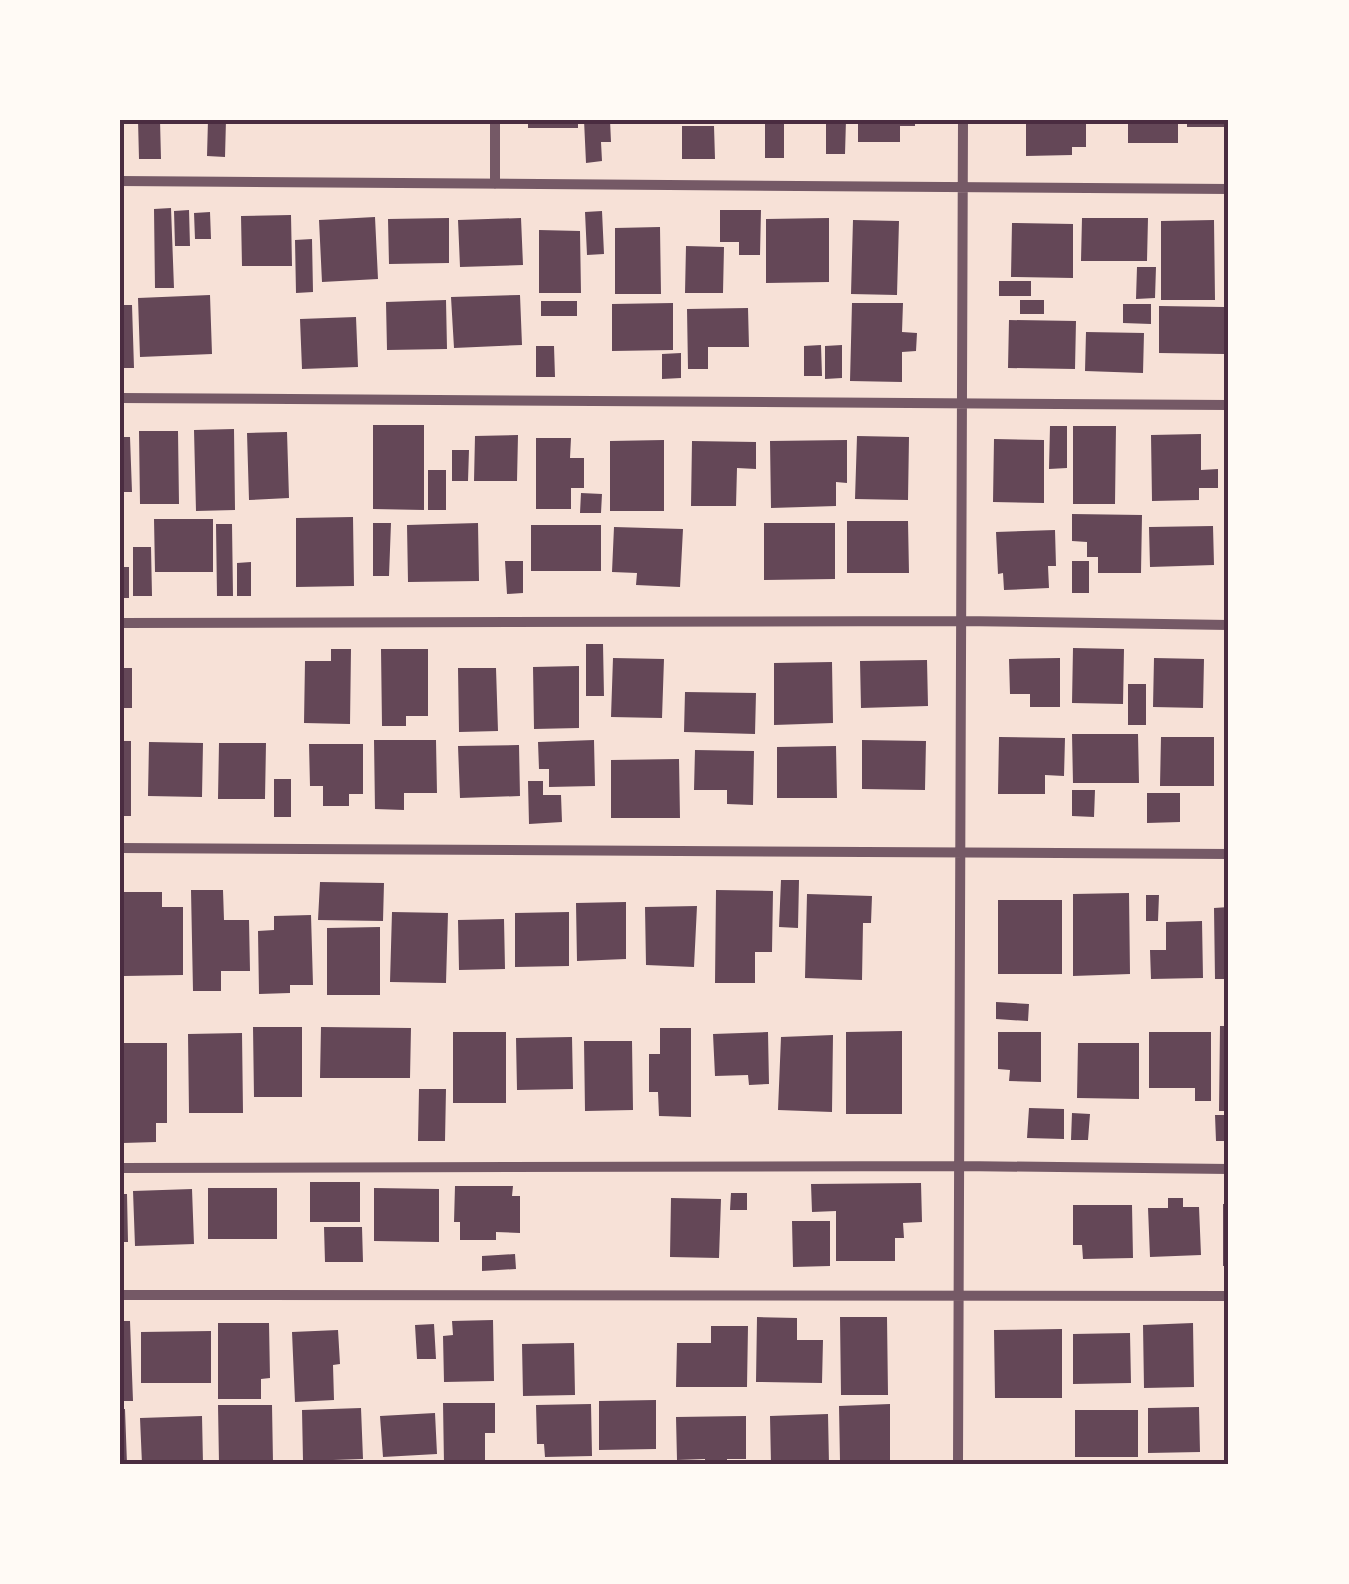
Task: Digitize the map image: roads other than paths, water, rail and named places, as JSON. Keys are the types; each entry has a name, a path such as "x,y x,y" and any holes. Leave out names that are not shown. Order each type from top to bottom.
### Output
{"street":[{"path":"495,120 495,184"},
{"path":"958,1464 963,120"},
{"path":"120,181 1229,189"},
{"path":"120,398 1229,405"},
{"path":"120,624 960,621 1229,625"},
{"path":"120,848 1229,854"},
{"path":"120,1168 960,1166 1229,1170"},
{"path":"120,1295 1229,1296"}]}
